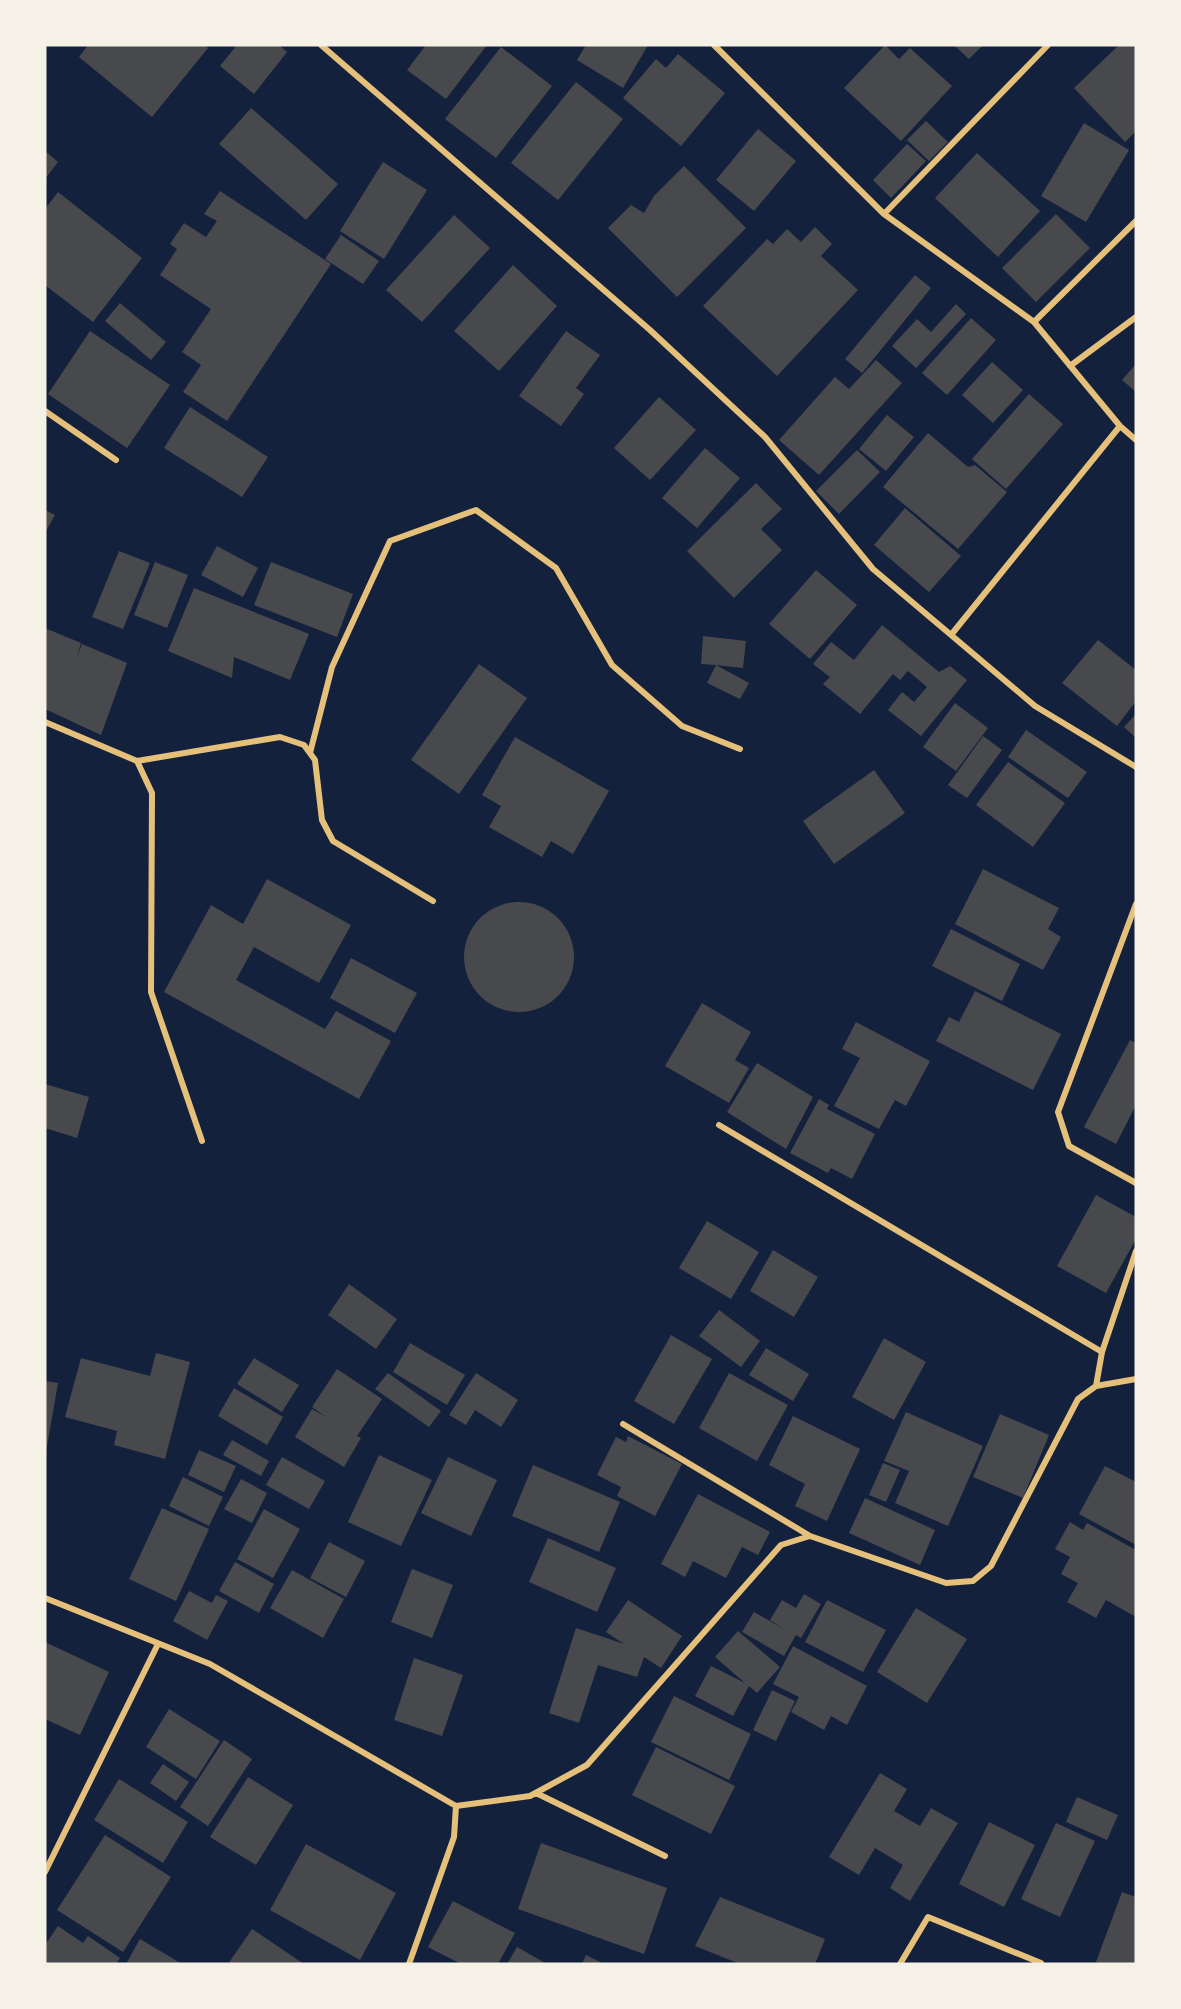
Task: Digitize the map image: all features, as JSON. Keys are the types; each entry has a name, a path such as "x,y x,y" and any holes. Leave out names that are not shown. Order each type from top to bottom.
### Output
{"street":[{"path":"321,45 650,330 765,437 873,569 1035,706 1136,767"},
{"path":"714,45 884,214 1034,322 1120,426 1136,440"},
{"path":"884,214 1048,45"},
{"path":"1034,322 1136,221"},
{"path":"1070,366 1136,317"},
{"path":"45,411 116,460"},
{"path":"951,635 1120,426"},
{"path":"310,753 332,667 390,541 476,510 556,568 612,666 682,726 740,749"},
{"path":"45,722 137,761 280,737 304,745 315,760 322,820 333,841 433,901"},
{"path":"137,761 152,793 151,992 202,1141"},
{"path":"1136,904 1058,1112 1069,1146 1136,1183"},
{"path":"719,1125 1102,1353"},
{"path":"1096,1386 1102,1353 1136,1251"},
{"path":"623,1424 810,1536 946,1582 973,1581 991,1566 1078,1400 1096,1386 1136,1379"},
{"path":"45,1598 210,1664 456,1806 530,1796 587,1765 781,1545 810,1536"},
{"path":"45,1872 158,1644"},
{"path":"536,1793 665,1856"},
{"path":"409,1964 454,1838 456,1806"},
{"path":"900,1964 928,1917 1041,1963"}],"building":[{"path":"88,45 205,45 208,48 152,117 79,57"},
{"path":"237,45 279,45 287,52 254,94 220,66"},
{"path":"426,45 487,45 446,99 407,70"},
{"path":"586,45 648,45 623,88 577,60"},
{"path":"885,45 899,59 910,48 952,86 901,141 844,88"},
{"path":"954,45 983,45 969,59"},
{"path":"1119,45 1136,45 1136,131 1125,142 1074,88"},
{"path":"501,47 552,86 496,158 445,119"},
{"path":"678,54 725,93 681,146 623,98 656,59 666,68"},
{"path":"576,82 623,119 558,200 511,163"},
{"path":"251,108 338,184 306,220 219,144"},
{"path":"926,121 948,142 929,161 907,140"},
{"path":"1084,123 1129,150 1086,222 1041,196"},
{"path":"758,129 796,161 754,211 716,180"},
{"path":"907,144 926,161 891,198 873,180"},
{"path":"45,151 58,162 45,179"},
{"path":"977,153 1040,211 998,257 935,198"},
{"path":"383,162 427,190 384,259 340,231"},
{"path":"684,166 746,228 677,297 608,228 631,205 644,213 654,196"},
{"path":"220,191 331,264 227,421 183,392 201,365 182,352 211,309 160,275 177,249 170,244 184,223 206,237 217,221 204,214"},
{"path":"58,192 142,258 93,322 45,285 45,209"},
{"path":"1056,214 1090,248 1036,302 1002,268"},
{"path":"454,215 490,248 422,322 386,290"},
{"path":"815,227 832,244 821,256 858,290 777,376 703,306 767,239 773,244 787,229 801,242"},
{"path":"341,235 379,261 363,284 325,259"},
{"path":"513,265 557,306 499,371 454,331"},
{"path":"915,275 931,288 862,373 845,359"},
{"path":"120,303 166,342 151,360 105,321"},
{"path":"956,304 966,314 916,368 892,346 917,319 931,332"},
{"path":"971,318 996,340 947,395 922,373"},
{"path":"90,331 170,385 127,448 48,394"},
{"path":"566,331 600,355 576,388 584,394 561,426 519,396"},
{"path":"876,360 902,383 819,475 779,440 835,377 849,389"},
{"path":"992,362 1023,390 993,423 962,395"},
{"path":"1136,364 1136,392 1122,380"},
{"path":"1029,394 1063,424 1006,489 972,459"},
{"path":"659,397 696,430 650,480 614,448"},
{"path":"190,407 268,457 242,497 164,448"},
{"path":"887,415 914,437 886,471 859,449"},
{"path":"928,433 968,467 975,465 1007,492 958,549 883,487"},
{"path":"705,448 740,478 697,528 662,498"},
{"path":"857,450 880,472 839,514 816,491"},
{"path":"756,483 782,509 761,529 782,550 734,598 687,551"},
{"path":"905,508 961,556 929,592 874,545"},
{"path":"45,510 55,515 45,533"},
{"path":"217,546 258,568 243,597 201,575"},
{"path":"119,551 150,563 123,629 92,617"},
{"path":"155,562 188,575 167,628 134,615"},
{"path":"271,562 353,594 337,637 254,605"},
{"path":"816,570 857,605 810,659 769,624"},
{"path":"194,588 309,634 290,680 234,657 232,678 168,651"},
{"path":"882,625 939,672 950,666 967,680 921,736 888,710 902,692 914,702 927,687 908,671 900,680 893,674 860,714 823,684 830,677 813,664 831,642 854,660"},
{"path":"45,628 81,643 77,656 82,644 127,663 101,735 45,709"},
{"path":"703,636 746,641 743,668 701,664"},
{"path":"1098,640 1136,670 1136,701 1117,726 1062,683"},
{"path":"479,664 527,698 459,794 411,760"},
{"path":"716,665 749,683 740,699 707,683"},
{"path":"955,703 988,728 956,771 923,747"},
{"path":"1136,714 1136,738 1124,727"},
{"path":"1026,730 1087,772 1068,798 1008,757"},
{"path":"983,736 1002,750 967,798 948,785"},
{"path":"515,737 609,791 573,854 551,841 542,857 489,827 501,806 482,795"},
{"path":"1008,762 1065,803 1033,847 976,805"},
{"path":"874,770 905,813 834,864 803,821"},
{"path":"983,869 1059,908 1048,929 1061,937 1043,970 955,924"},
{"path":"267,879 351,925 319,983 254,947 236,980 325,1029 336,1011 391,1041 359,1099 164,992 211,905 243,924"},
{"path":"519,902 540,906 558,918 570,936 574,957 570,978 558,996 540,1008 519,1012 498,1008 480,996 468,978 464,957 468,936 480,918 498,906"},
{"path":"951,929 1020,964 1002,1001 932,966"},
{"path":"351,958 417,993 395,1033 330,998"},
{"path":"975,991 1061,1034 1033,1090 936,1041 949,1017 959,1022"},
{"path":"702,1003 751,1032 735,1060 749,1068 729,1103 665,1066"},
{"path":"856,1022 930,1061 906,1106 895,1100 879,1129 834,1106 860,1058 842,1049"},
{"path":"1130,1040 1136,1043 1136,1105 1116,1144 1084,1127"},
{"path":"757,1063 813,1097 786,1149 727,1112"},
{"path":"45,1084 89,1097 77,1138 45,1128"},
{"path":"819,1099 829,1105 827,1109 875,1134 852,1179 831,1168 828,1173 790,1153"},
{"path":"1096,1195 1136,1217 1136,1239 1106,1293 1057,1266"},
{"path":"707,1221 759,1252 731,1299 679,1268"},
{"path":"773,1250 818,1277 794,1317 750,1291"},
{"path":"349,1284 397,1319 376,1349 328,1315"},
{"path":"719,1310 760,1341 741,1367 699,1336"},
{"path":"671,1335 712,1359 674,1424 634,1401"},
{"path":"884,1338 926,1362 894,1420 852,1397"},
{"path":"410,1343 465,1375 447,1405 393,1372"},
{"path":"766,1348 809,1374 793,1401 749,1375"},
{"path":"156,1353 190,1362 165,1459 114,1445 117,1431 65,1417 81,1358 150,1376"},
{"path":"254,1358 299,1385 282,1412 237,1384"},
{"path":"337,1369 382,1399 357,1436 361,1438 344,1467 295,1437 312,1409 326,1417 312,1407"},
{"path":"388,1373 441,1411 429,1427 375,1389"},
{"path":"476,1373 518,1400 501,1427 475,1410 466,1425 449,1415"},
{"path":"729,1373 788,1405 757,1461 699,1428"},
{"path":"45,1381 58,1383 46,1452 45,1452"},
{"path":"234,1388 283,1417 267,1445 218,1416"},
{"path":"906,1412 983,1446 948,1526 895,1503 909,1471 884,1461"},
{"path":"1000,1414 1049,1435 1023,1498 973,1477"},
{"path":"793,1416 860,1449 827,1521 795,1506 805,1484 769,1465"},
{"path":"628,1436 682,1464 655,1516 617,1496 621,1487 597,1475 616,1437 626,1442"},
{"path":"232,1440 269,1461 261,1476 223,1455"},
{"path":"199,1450 236,1466 224,1492 188,1475"},
{"path":"379,1455 432,1480 401,1546 348,1522"},
{"path":"282,1457 325,1481 309,1509 266,1485"},
{"path":"448,1457 497,1480 471,1536 421,1513"},
{"path":"883,1463 900,1470 886,1502 869,1495"},
{"path":"533,1465 620,1502 599,1552 512,1516"},
{"path":"1105,1466 1136,1482 1136,1545 1079,1514"},
{"path":"183,1477 223,1497 209,1526 169,1506"},
{"path":"241,1479 267,1493 252,1523 224,1509"},
{"path":"698,1494 770,1532 758,1555 742,1547 726,1578 693,1561 685,1577 661,1564"},
{"path":"865,1498 935,1530 920,1565 849,1533"},
{"path":"162,1508 209,1529 176,1601 129,1579"},
{"path":"264,1509 300,1529 273,1578 237,1559"},
{"path":"1070,1522 1083,1530 1087,1523 1136,1550 1136,1617 1106,1600 1096,1618 1067,1602 1078,1583 1061,1574 1070,1557 1055,1549"},
{"path":"548,1538 616,1568 597,1612 529,1582"},
{"path":"329,1542 365,1561 346,1597 310,1578"},
{"path":"235,1562 274,1584 259,1613 219,1591"},
{"path":"412,1569 453,1585 432,1638 391,1622"},
{"path":"292,1570 344,1599 323,1638 270,1608"},
{"path":"189,1591 212,1603 216,1595 228,1601 207,1640 173,1621"},
{"path":"804,1594 821,1604 801,1638 796,1635 784,1656 742,1632 754,1612 784,1629 770,1620 782,1600 796,1608"},
{"path":"628,1600 682,1636 661,1668 644,1657 637,1677 598,1665 579,1723 549,1713 576,1628 624,1644 606,1632"},
{"path":"827,1600 886,1630 863,1672 805,1642"},
{"path":"916,1608 967,1639 927,1703 877,1672"},
{"path":"738,1631 780,1667 757,1693 749,1686 733,1716 695,1696 711,1666 745,1683 715,1657"},
{"path":"45,1642 109,1672 80,1735 45,1719"},
{"path":"793,1646 867,1686 847,1725 831,1716 824,1730 791,1712 799,1697 773,1684"},
{"path":"414,1658 463,1675 442,1736 394,1720"},
{"path":"772,1690 795,1701 776,1741 753,1730"},
{"path":"674,1696 751,1734 729,1780 651,1742"},
{"path":"169,1709 220,1741 196,1779 146,1747"},
{"path":"224,1740 252,1759 208,1826 180,1807"},
{"path":"656,1747 735,1786 711,1834 632,1795"},
{"path":"163,1764 189,1782 176,1801 150,1783"},
{"path":"880,1773 907,1789 894,1811 920,1826 931,1808 958,1823 910,1901 890,1888 903,1865 875,1848 859,1875 829,1857"},
{"path":"248,1777 293,1805 256,1865 210,1837"},
{"path":"119,1779 188,1822 163,1863 94,1820"},
{"path":"1077,1797 1118,1815 1107,1840 1066,1822"},
{"path":"989,1822 1035,1845 1004,1907 959,1884"},
{"path":"1056,1823 1095,1841 1060,1917 1021,1899"},
{"path":"105,1835 171,1877 123,1952 57,1910"},
{"path":"541,1843 667,1888 644,1954 518,1909"},
{"path":"306,1844 396,1893 360,1960 270,1910"},
{"path":"1122,1892 1136,1897 1136,1964 1102,1964 1096,1962"},
{"path":"720,1897 825,1939 815,1964 740,1964 695,1946"},
{"path":"453,1901 515,1933 498,1964 461,1964 428,1947"},
{"path":"58,1926 83,1943 88,1936 120,1958 116,1964 45,1964 45,1945"},
{"path":"252,1929 304,1964 228,1964"},
{"path":"140,1939 182,1964 126,1964"},
{"path":"517,1947 547,1964 507,1964"},
{"path":"586,1955 604,1964 582,1964"}]}
